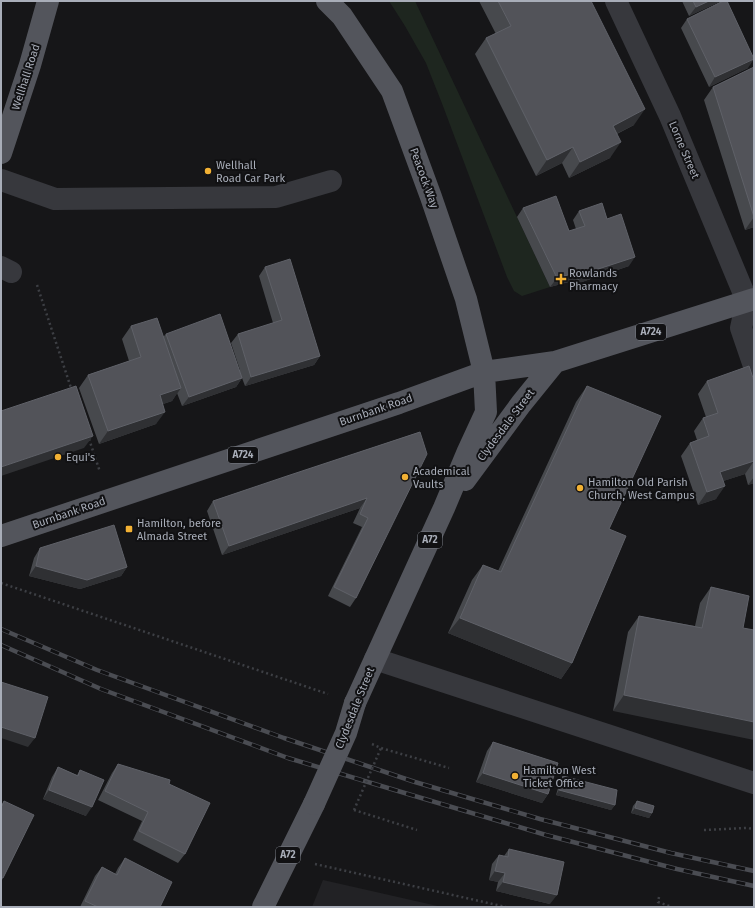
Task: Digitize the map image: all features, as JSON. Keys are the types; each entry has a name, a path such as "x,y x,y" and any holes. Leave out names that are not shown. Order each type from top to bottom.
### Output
{"main road":[{"name":"Wellhall Road","path":"1,153 30,66 48,1"},
{"name":"Peacock Way","path":"327,1 342,16 392,92 431,197 466,299 484,372"},
{"name":"Burnbank Road","path":"1,536 399,403 484,372 556,362 750,300"},
{"name":"Clydesdale Street","path":"444,508 521,404 556,362"},
{"name":"Clydesdale Street","path":"263,907 314,804 346,733 355,703 486,412 484,372"}],"street":[{"name":"Lorne Street","path":"616,1 670,116 750,300"},
{"path":"1,180 55,199 276,197 331,181"},
{"path":"750,300 741,328 754,366"},
{"path":"375,659 754,783"}],"path":[{"path":"6,270 37,285 74,396"},
{"path":"87,433 109,500"},
{"path":"1,583 355,703"},
{"path":"417,830 354,810 380,748 449,768"},
{"path":"704,830 754,829"},
{"path":"287,858 506,907"},
{"path":"659,897 658,902 672,907"}],"shaded area":[{"path":"389,1 415,1 550,287 522,296 514,291 507,277 426,63"},
{"path":"323,880 442,907 312,907"}],"building":[{"path":"498,1 591,1 645,109 613,126 621,142 580,162 573,147 547,160 486,38 511,26"},
{"path":"693,1 709,1 696,7"},
{"path":"723,1 727,1 754,59 715,77 687,19"},
{"path":"754,67 754,217 713,87"},
{"path":"556,196 569,231 585,226 579,211 602,203 607,219 621,214 635,257 583,274 582,271 557,278 523,208"},
{"path":"290,259 320,356 251,377 238,334 282,320 265,267"},
{"path":"220,314 242,378 189,397 166,334"},
{"path":"157,318 181,388 160,395 165,412 108,431 88,375 141,357 131,326"},
{"path":"749,366 754,381 754,461 720,472 725,486 707,492 690,443 709,436 703,418 718,413 707,381"},
{"path":"76,386 93,436 1,467 1,411"},
{"name":"Hamilton Old Parish Church, West Campus","path":"587,386 661,416 609,529 626,536 572,663 460,618 483,565 501,572"},
{"path":"420,432 427,454 356,598 334,587 368,518 360,514 367,498 229,546 213,501"},
{"path":"114,525 127,567 87,580 36,566 40,548"},
{"path":"711,587 749,596 743,628 754,630 754,722 624,695 639,616 702,628"},
{"path":"1,682 48,697 35,738 1,727"},
{"name":"Hamilton West Ticket Office","path":"493,742 558,763 548,794 483,773"},
{"path":"118,764 170,780 169,784 210,803 185,854 139,831 148,812 105,791"},
{"path":"58,767 78,776 80,770 104,780 92,807 49,790"},
{"path":"563,776 617,790 615,805 559,790"},
{"path":"4,801 34,815 3,878 1,877 1,806"},
{"path":"637,801 654,806 652,813 635,808"},
{"path":"509,849 564,862 557,895 503,882 505,873 495,871 499,855 508,857"},
{"path":"125,858 172,882 160,907 98,907 85,901 102,867 117,875"}],"railway":[{"path":"1,629 97,670 284,738 415,782 540,819 671,853 754,871"},
{"path":"1,645 101,689 288,758 546,835 677,869 754,886"}],"place":[{"name":"Wellhall Road Car Park","path":"208,171"},
{"name":"Rowlands Pharmacy","path":"561,279"},
{"name":"Equi's","path":"58,457"},
{"name":"Academical Vaults","path":"405,477"},
{"name":"Hamilton Old Parish Church, West Campus","path":"580,488"},
{"name":"Hamilton, before Almada Street","path":"129,529"},
{"name":"Hamilton West Ticket Office","path":"515,776"}]}
